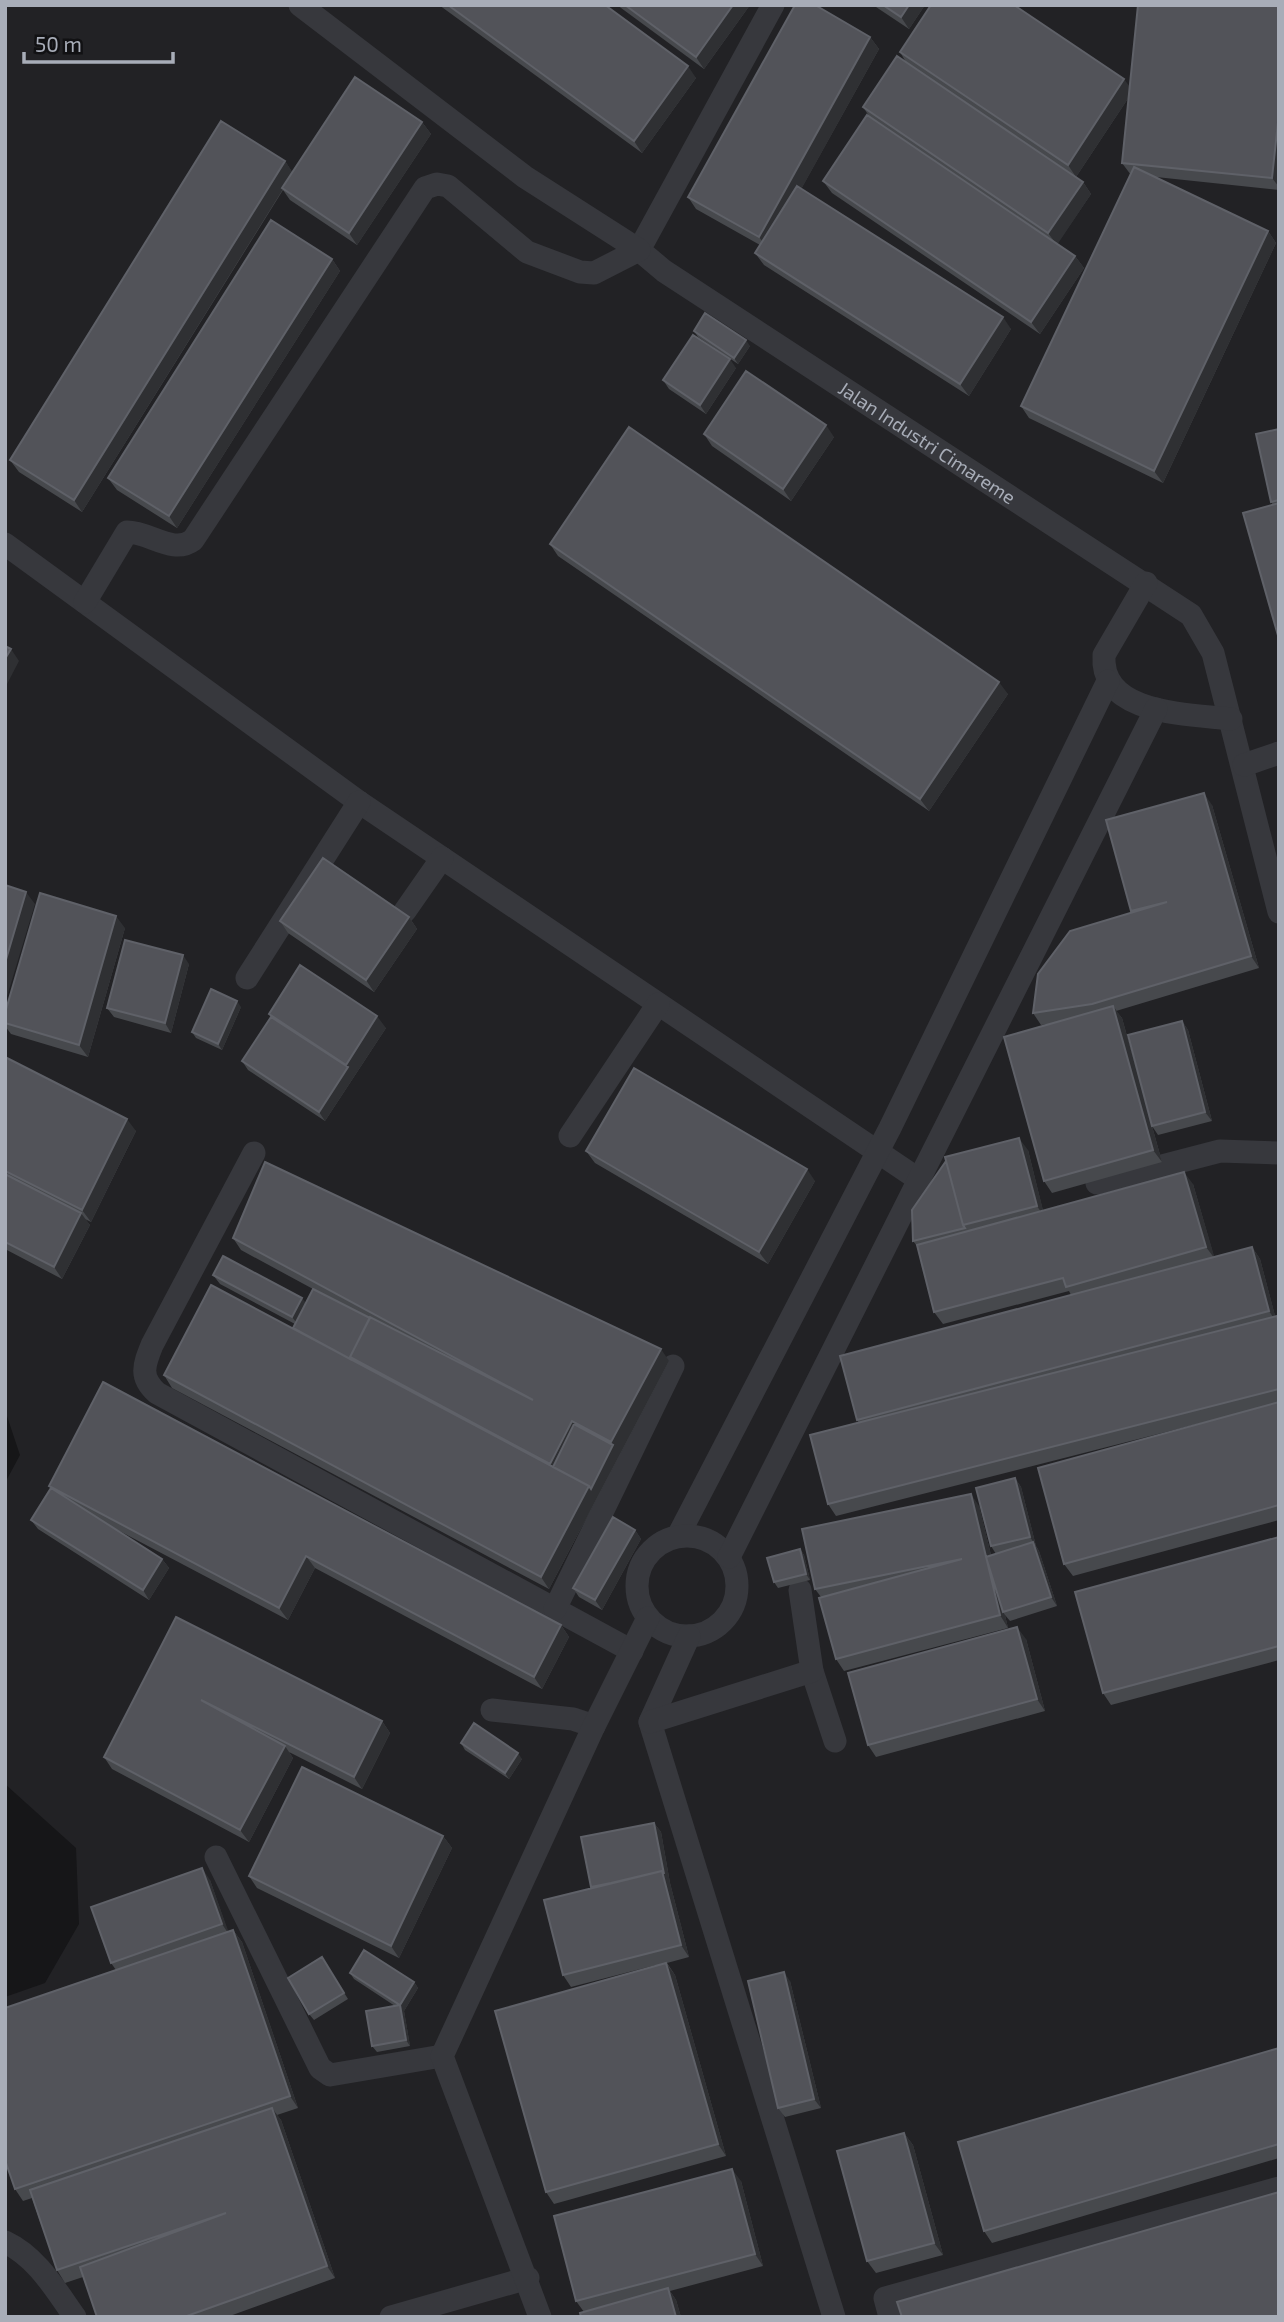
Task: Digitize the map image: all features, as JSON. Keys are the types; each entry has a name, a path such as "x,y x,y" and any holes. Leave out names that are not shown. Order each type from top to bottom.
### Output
{"street":[{"name":"Jalan Industri Cimareme","path":"300,5 525,177 639,250 664,271 1146,583 1191,615 1213,653 1244,765 1279,912"},
{"path":"85,602 127,531 175,546 186,545 193,540 425,188 437,184 448,187 527,252 580,272 594,273 639,250 773,5"},
{"path":"5,544 359,802 918,1179"},
{"path":"1146,583 1104,655 1103,668 1108,681 1117,692 1156,709 1231,719"},
{"path":"678,1535 877,1152 1108,681"},
{"path":"729,1557 1156,709"},
{"path":"1244,765 1279,753"},
{"path":"247,978 359,802"},
{"path":"405,911 442,858"},
{"path":"570,1136 658,1004"},
{"path":"1097,1183 1220,1151 1279,1153"},
{"path":"254,1153 152,1345 143,1368 147,1384 157,1393 632,1651"},
{"path":"555,1609 673,1366"},
{"path":"678,1535 698,1536 715,1543 729,1557 737,1577 736,1599 726,1618 709,1631 689,1636 660,1629 648,1618 637,1595 639,1568 654,1546 678,1535"},
{"path":"800,1590 812,1671 835,1741"},
{"path":"540,2317 528,2278 442,2056 594,1726 648,1618"},
{"path":"689,1636 650,1722 834,2317"},
{"path":"650,1722 812,1671"},
{"path":"492,1710 573,1719 594,1726"},
{"path":"216,1857 320,2068 330,2075 442,2056"},
{"path":"890,2317 885,2298 1279,2188"},
{"path":"5,2242 20,2248 42,2271 75,2317"},
{"path":"391,2317 528,2278"}],"shaded area":[{"path":"5,5 1279,5 1279,2317 5,2317 5,1997 45,1983 79,1924 76,1848 5,1784 5,1483 20,1455 5,1410"}],"building":[{"path":"448,5 605,5 688,66 634,141"},
{"path":"625,5 733,5 696,57"},
{"path":"795,5 815,5 870,37 759,237 688,197"},
{"path":"883,5 909,5 901,17"},
{"path":"931,5 1014,5 1124,79 1068,165 900,52"},
{"path":"1138,5 1279,5 1279,113 1272,178 1122,163"},
{"path":"897,56 1083,182 1048,233 863,107"},
{"path":"355,77 422,122 349,233 282,188"},
{"path":"867,115 1075,256 1031,322 823,181"},
{"path":"221,121 285,161 74,500 10,460"},
{"path":"1134,167 1268,231 1154,471 1021,406"},
{"path":"797,186 1003,317 960,384 755,253"},
{"path":"271,220 332,259 169,516 108,478"},
{"path":"705,313 746,340 734,358 694,331"},
{"path":"693,335 730,359 700,405 663,380"},
{"path":"746,371 826,425 783,489 704,434"},
{"path":"629,427 999,682 920,799 550,544"},
{"path":"1279,429 1279,500 1271,502 1256,434"},
{"path":"1279,503 1279,639 1243,513"},
{"path":"5,646 11,649 5,659"},
{"path":"1204,793 1251,956 1092,1004 1033,1013 1038,974 1070,931 1167,902 1131,911 1106,820"},
{"path":"323,858 409,917 366,980 280,921"},
{"path":"5,885 26,892 5,963"},
{"path":"40,893 116,916 79,1045 5,1023 5,1013"},
{"path":"125,940 183,955 165,1023 107,1008"},
{"path":"300,965 377,1016 346,1065 269,1014"},
{"path":"211,989 237,1001 218,1044 192,1032"},
{"path":"1113,1006 1153,1150 1044,1181 1004,1037"},
{"path":"271,1017 348,1067 319,1112 242,1061"},
{"path":"1182,1021 1205,1112 1152,1126 1128,1035"},
{"path":"5,1057 127,1119 82,1210 5,1171"},
{"path":"634,1068 807,1169 759,1252 586,1151"},
{"path":"1019,1138 1037,1206 963,1225 945,1157"},
{"path":"946,1161 965,1228 913,1241 912,1210"},
{"path":"265,1162 661,1349 611,1442 572,1421 550,1464 350,1357 370,1317 533,1400 233,1238"},
{"path":"1184,1172 1206,1247 1066,1287 1063,1278 934,1312 917,1245"},
{"path":"5,1174 81,1213 54,1267 5,1242"},
{"path":"1252,1247 1269,1311 857,1420 840,1356"},
{"path":"223,1256 302,1298 292,1317 213,1275"},
{"path":"211,1285 589,1486 541,1577 164,1375"},
{"path":"313,1289 370,1318 350,1357 352,1360 293,1328"},
{"path":"1277,1316 1279,1389 828,1504 810,1435"},
{"path":"103,1382 561,1625 534,1677 306,1556 279,1608 49,1486"},
{"path":"1279,1402 1279,1505 1064,1564 1038,1468"},
{"path":"574,1424 613,1445 591,1489 553,1467"},
{"path":"1015,1478 1030,1537 991,1546 976,1488"},
{"path":"51,1488 162,1559 143,1590 31,1520"},
{"path":"971,1494 1000,1615 836,1659 819,1598 962,1559 815,1589 802,1529"},
{"path":"613,1517 635,1530 595,1600 573,1588"},
{"path":"1279,1537 1279,1646 1103,1693 1075,1592"},
{"path":"1033,1542 1051,1597 1003,1612 986,1557"},
{"path":"800,1549 806,1574 774,1582 767,1558"},
{"path":"176,1617 382,1721 354,1777 201,1700 285,1746 240,1830 104,1757"},
{"path":"1017,1627 1037,1699 868,1745 848,1673"},
{"path":"474,1723 518,1753 505,1773 461,1743"},
{"path":"302,1767 443,1836 391,1946 249,1876"},
{"path":"654,1823 664,1874 662,1871 591,1887 581,1837"},
{"path":"202,1868 222,1924 111,1963 91,1907"},
{"path":"662,1871 681,1945 563,1975 544,1900"},
{"path":"233,1930 290,2096 15,2189 5,2160 5,2008"},
{"path":"364,1950 414,1982 400,2005 350,1973"},
{"path":"322,1957 344,1993 309,2014 288,1978"},
{"path":"666,1963 718,2144 546,2192 495,2011"},
{"path":"784,1972 814,2099 778,2108 748,1981"},
{"path":"400,2005 406,2040 372,2046 366,2011"},
{"path":"1279,2048 1279,2144 984,2231 958,2142"},
{"path":"272,2108 327,2266 184,2317 97,2317 80,2267 226,2213 57,2270 30,2190"},
{"path":"904,2133 934,2243 867,2261 837,2151"},
{"path":"732,2169 755,2254 576,2301 554,2216"},
{"path":"1279,2192 1279,2317 902,2317 897,2302"},
{"path":"668,2288 676,2317 581,2317 580,2313"}]}
